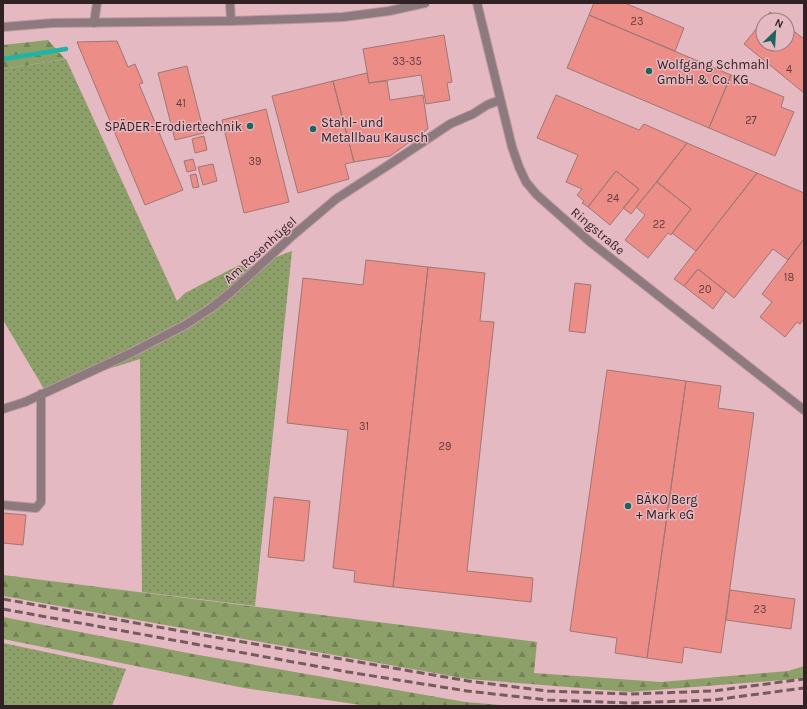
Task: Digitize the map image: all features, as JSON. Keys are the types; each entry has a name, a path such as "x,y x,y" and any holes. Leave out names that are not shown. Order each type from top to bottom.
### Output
{"street":[{"path":"94,23 97,3"},
{"path":"230,3 231,21"},
{"path":"3,27 53,23 231,21 342,17 389,11 425,3"},
{"name":"Ringstraße","path":"477,3 512,147 526,182 537,195 595,246 804,410"},
{"name":"Am Rosenhügel","path":"3,409 26,402 129,354 186,325 230,293 291,237 336,199 450,124 500,100"},
{"path":"3,505 36,508 41,502 41,394"}],"green space":[{"path":"48,40 65,59 3,69 3,45"},
{"path":"66,59 177,301 185,293 239,265 247,268 292,251 255,606 142,592 140,359 44,389 3,320 3,69"},
{"path":"3,575 537,642 534,673 661,682 788,671 804,666 804,677 796,679 630,692 468,679 3,596"},
{"path":"3,617 193,654 465,702 514,706 368,706 244,688 3,639"},
{"path":"3,643 126,669 112,706 3,706"}],"building":[{"name":"Wolfgang Schmahl GmbH & Co. KG","path":"594,3 625,3 684,28 675,51 589,15"},
{"name":"Wolfgang Schmahl GmbH & Co. KG","path":"589,15 731,75 709,128 567,68"},
{"path":"755,31 755,52 795,52 795,32 804,39 804,93 744,44"},
{"name":"Stahl- und Metallbau Kausch","path":"444,35 452,82 447,83 450,100 426,104 421,75 369,83 363,49"},
{"path":"117,41 128,67 135,64 143,83 139,84 183,190 145,205 77,42"},
{"path":"187,66 204,133 175,140 158,73"},
{"path":"367,73 369,83 387,81 390,100 423,95 428,129 390,156 354,162 333,81"},
{"name":"Wolfgang Schmahl GmbH & Co. KG","path":"731,75 784,97 781,107 794,112 775,156 709,128"},
{"name":"Stahl- und Metallbau Kausch","path":"333,81 354,162 345,164 349,179 298,193 272,96"},
{"path":"556,95 639,130 644,124 687,143 631,214 623,208 639,189 616,171 588,207 582,203 584,201 577,195 582,189 566,182 578,155 537,138"},
{"path":"266,109 289,202 244,213 222,120"},
{"path":"204,136 207,150 195,153 192,139"},
{"path":"687,143 757,173 696,251 672,233 691,209 657,182"},
{"path":"193,159 196,170 187,172 184,161"},
{"path":"213,164 217,181 203,185 198,167"},
{"path":"616,171 639,189 610,225 588,207"},
{"path":"757,173 804,193 804,239 788,260 773,249 734,298 698,269 684,286 674,279"},
{"path":"196,174 199,187 193,188 190,175"},
{"path":"657,182 691,209 671,235 668,233 648,258 625,240 645,215 636,207"},
{"path":"804,239 804,319 800,324 797,322 785,337 760,317 772,302 762,294"},
{"path":"366,260 428,267 393,587 354,582 355,571 333,568 348,430 287,423 303,278 363,285"},
{"path":"428,267 485,273 480,321 494,322 467,571 533,578 531,602 393,587"},
{"path":"698,269 726,291 713,309 684,286"},
{"path":"575,283 591,285 585,333 569,331"},
{"name":"BÄKO Berg + Mark eG","path":"607,370 686,381 647,658 615,653 617,638 570,631"},
{"name":"BÄKO Berg + Mark eG","path":"686,381 721,386 718,408 754,413 721,653 684,647 682,663 647,658"},
{"path":"274,497 310,501 304,561 268,557"},
{"path":"3,513 26,515 23,545 3,543"},
{"path":"730,590 795,599 791,629 726,620"}],"waterway":[{"path":"3,59 66,49"}],"railway":[{"path":"3,599 468,681 548,691 630,694 713,691 804,679"},
{"path":"3,609 348,672 467,691 548,700 630,703 713,700 804,688"}],"place":[{"name":"Wolfgang Schmahl GmbH & Co. KG","path":"649,71"},
{"name":"SPÄDER-Erodiertechnik","path":"250,126"},
{"name":"Stahl- und Metallbau Kausch","path":"313,129"},
{"name":"BÄKO Berg + Mark eG","path":"628,506"}]}
